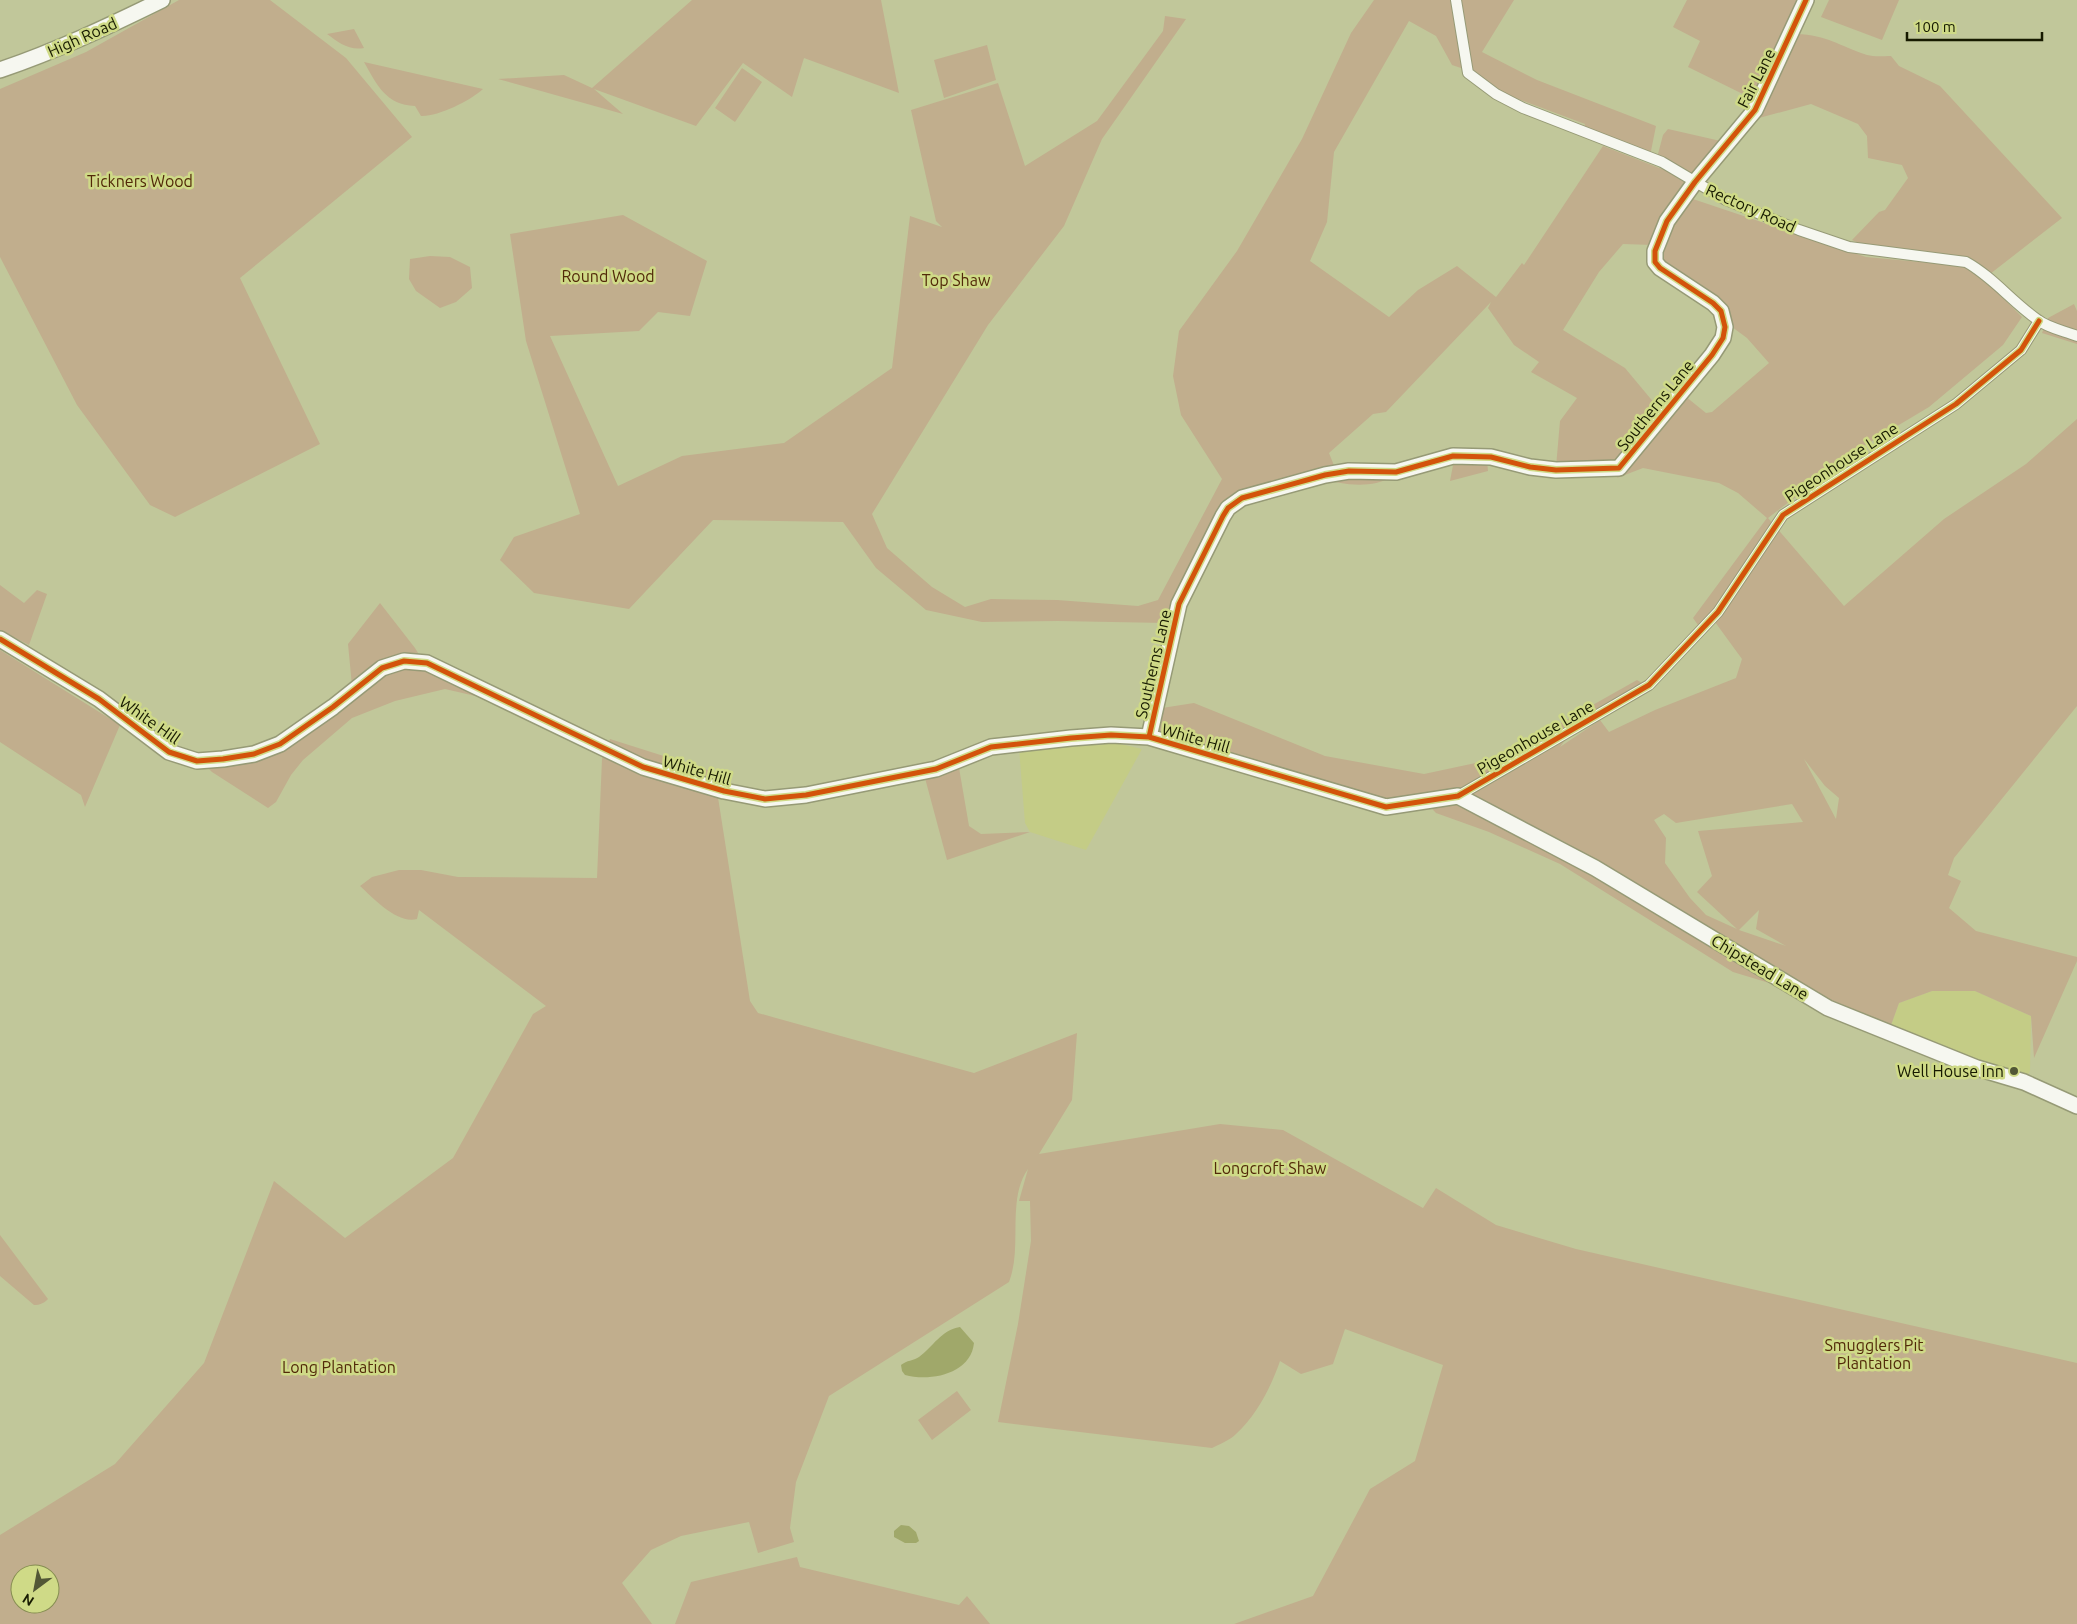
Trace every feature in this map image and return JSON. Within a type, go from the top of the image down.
[{"type":"street","name":"High Road","points":[[0,70],[33,59],[102,30],[162,0]]},
{"type":"street","name":"Rectory Road","points":[[1456,0],[1468,73],[1496,94],[1523,108],[1562,124],[1662,162],[1715,194],[1747,209],[1848,247],[1966,262],[1997,284],[2039,321],[2077,336]]},
{"type":"street","name":"Fair Lane","points":[[1695,182],[1755,110],[1806,0]]},
{"type":"street","name":"Southerns Lane","points":[[1149,737],[1180,604],[1223,516],[1228,508],[1242,498],[1325,475],[1349,471],[1396,472],[1453,456],[1491,458],[1530,467],[1556,470],[1619,468],[1712,355],[1723,338],[1725,327],[1722,311],[1713,302],[1660,268],[1655,262],[1655,251],[1667,221],[1695,182]]},
{"type":"street","name":"Pigeonhouse Lane","points":[[1458,796],[1649,684],[1718,612],[1783,515],[1956,404],[2021,350],[2039,321]]},
{"type":"street","name":"White Hill","points":[[0,639],[99,699],[169,752],[197,761],[254,754],[280,744],[333,707],[382,668],[404,661],[427,663],[643,768],[724,792],[765,799],[785,799],[936,769],[991,748],[1071,738],[1111,736],[1149,737],[1386,806],[1458,796]]},
{"type":"street","name":"Chipstead Lane","points":[[1458,796],[1595,868],[1828,1008],[1977,1068],[2024,1082],[2077,1106]]},
{"type":"shaded area","points":[[1112,742],[1142,749],[1086,850],[1030,832],[1025,823],[1019,748]]},
{"type":"shaded area","points":[[1932,991],[1975,991],[2031,1016],[2030,1071],[2024,1082],[1890,1028],[1899,1003]]},
{"type":"shaded area","points":[[960,1327],[974,1343],[971,1354],[957,1369],[937,1376],[915,1377],[905,1375],[901,1365],[919,1357],[942,1335]]},
{"type":"shaded area","points":[[901,1525],[909,1526],[916,1532],[919,1541],[916,1543],[905,1543],[894,1537],[894,1531]]},
{"type":"green space","name":"Tickners Wood","points":[[179,0],[270,0],[346,58],[412,137],[240,278],[320,444],[175,517],[150,505],[77,405],[0,257],[0,89],[86,52]]},
{"type":"green space","points":[[692,0],[881,0],[899,93],[804,58],[792,97],[743,63],[696,126],[594,89],[623,114],[498,79],[564,75],[592,88]]},
{"type":"green space","points":[[1374,0],[1514,0],[1482,52],[1537,80],[1656,126],[1651,151],[1648,153],[1584,128],[1585,124],[1507,95],[1476,73],[1452,65],[1436,36],[1409,21],[1334,152],[1327,222],[1310,261],[1389,317],[1418,290],[1457,266],[1496,297],[1522,263],[1524,265],[1603,146],[1667,171],[1684,182],[1684,189],[1652,245],[1623,244],[1599,272],[1563,330],[1625,368],[1660,410],[1617,464],[1556,467],[1560,421],[1577,398],[1531,372],[1539,362],[1514,345],[1488,308],[1491,302],[1386,412],[1373,414],[1329,453],[1335,468],[1222,511],[1175,616],[1166,623],[982,622],[926,610],[876,568],[843,522],[713,520],[629,609],[534,593],[500,560],[514,537],[580,514],[526,341],[510,234],[623,215],[707,261],[690,316],[658,312],[639,331],[550,336],[618,486],[682,456],[784,443],[892,368],[910,216],[942,227],[936,221],[911,110],[998,83],[1025,166],[1097,121],[1163,31],[1165,16],[1186,19],[1102,139],[1064,226],[988,325],[872,514],[887,548],[932,587],[965,607],[991,599],[1057,600],[1138,606],[1158,600],[1222,479],[1181,415],[1173,376],[1179,331],[1237,251],[1302,139],[1351,33]]},
{"type":"green space","points":[[1687,0],[1799,0],[1753,99],[1688,67],[1700,41],[1673,27]]},
{"type":"green space","points":[[1829,0],[1899,0],[1882,40],[1821,17]]},
{"type":"green space","points":[[354,29],[364,48],[349,47],[327,34]]},
{"type":"green space","points":[[1796,34],[1817,36],[1867,55],[1891,56],[1899,66],[1940,86],[2062,218],[1990,274],[1969,259],[1861,244],[1852,240],[1879,212],[1885,210],[1908,178],[1902,165],[1868,158],[1867,136],[1858,124],[1811,104],[1759,118]]},
{"type":"green space","points":[[987,45],[996,80],[944,98],[934,60]]},
{"type":"green space","points":[[364,62],[483,89],[453,107],[436,114],[421,116],[415,106],[405,105],[390,98],[378,86]]},
{"type":"green space","points":[[742,68],[762,82],[735,122],[715,108]]},
{"type":"green space","points":[[1668,129],[1725,142],[1699,172],[1691,173],[1659,157],[1658,154],[1663,135]]},
{"type":"green space","points":[[1687,197],[1866,257],[1964,266],[1993,288],[2022,317],[2003,345],[1929,407],[1857,450],[1768,518],[1844,606],[1944,519],[2026,464],[2077,419],[2077,706],[1954,858],[1948,875],[1961,881],[1949,908],[1976,931],[2077,957],[2077,961],[2034,1058],[2031,1016],[1975,991],[1932,991],[1899,1003],[1890,1028],[1825,1000],[1733,972],[1560,864],[1489,832],[1436,813],[1421,797],[1386,802],[1155,731],[1162,708],[1194,703],[1325,756],[1424,774],[1499,758],[1637,680],[1642,683],[1579,721],[1560,747],[1600,720],[1609,732],[1655,710],[1736,678],[1742,659],[1715,622],[1698,625],[1693,618],[1767,518],[1738,493],[1719,483],[1643,468],[1617,478],[1685,396],[1706,413],[1712,412],[1769,363],[1747,338],[1728,324],[1666,266],[1661,248]],"holes":[[[1804,759],[1825,786],[1839,798],[1836,819]],[[1472,797],[1567,843],[1458,806]],[[1792,804],[1803,822],[1698,831],[1712,876],[1697,892],[1737,929],[1706,915],[1690,898],[1665,863],[1666,838],[1654,820],[1664,814],[1676,823]],[[1759,910],[1756,929],[1786,946],[1739,930]]]},
{"type":"green space","points":[[430,256],[450,257],[470,267],[472,288],[456,302],[440,308],[416,291],[409,279],[410,259]]},
{"type":"green space","points":[[2074,304],[2077,311],[2077,344],[2042,333],[2048,318]]},
{"type":"green space","points":[[1454,460],[1487,461],[1488,471],[1450,481]]},
{"type":"green space","points":[[1392,477],[1375,483],[1356,485],[1320,478]]},
{"type":"green space","points":[[0,585],[24,603],[37,590],[47,594],[29,645],[0,630]]},
{"type":"green space","points":[[380,603],[415,648],[429,671],[484,698],[445,689],[395,701],[352,718],[303,760],[291,775],[276,802],[268,808],[212,772],[205,765],[229,765],[353,696],[348,644]]},
{"type":"green space","points":[[0,650],[120,725],[85,807],[81,795],[0,742]]},
{"type":"green space","points":[[610,739],[714,772],[750,1001],[758,1013],[974,1073],[1077,1033],[1072,1100],[1039,1154],[1220,1124],[1283,1130],[1423,1208],[1436,1188],[1496,1225],[1576,1249],[2077,1363],[2077,1624],[1234,1624],[1313,1596],[1370,1489],[1415,1461],[1443,1365],[1345,1329],[1333,1364],[1301,1374],[1280,1361],[1268,1391],[1244,1426],[1234,1436],[1212,1448],[998,1422],[1018,1324],[1031,1241],[1030,1201],[1019,1201],[1028,1169],[1021,1182],[1018,1195],[1015,1254],[1009,1282],[829,1396],[796,1482],[790,1528],[794,1542],[758,1553],[749,1522],[681,1536],[651,1550],[622,1583],[652,1624],[0,1624],[0,1535],[115,1464],[204,1363],[274,1181],[345,1238],[453,1158],[533,1014],[546,1006],[419,910],[417,919],[409,920],[402,918],[386,909],[360,886],[372,877],[399,870],[421,870],[458,877],[597,878],[602,759]]},
{"type":"green space","points":[[958,762],[969,826],[981,834],[1030,832],[947,860],[925,778]]},
{"type":"green space","points":[[0,1235],[48,1299],[45,1302],[34,1305],[0,1276]]},
{"type":"green space","points":[[957,1391],[971,1410],[932,1440],[918,1420]]},
{"type":"green space","points":[[797,1557],[800,1567],[959,1605],[967,1596],[990,1624],[675,1624],[691,1582]]},
{"type":"cycle path","points":[[1149,737],[1179,604],[1223,516],[1228,508],[1242,498],[1325,475],[1349,471],[1396,472],[1453,456],[1491,457],[1530,467],[1556,470],[1619,468],[1712,355],[1723,338],[1725,327],[1721,311],[1713,303],[1660,268],[1655,262],[1655,251],[1667,221],[1695,182],[1755,110],[1806,0]]},
{"type":"cycle path","points":[[0,639],[99,699],[169,752],[197,761],[254,754],[280,744],[333,707],[382,668],[404,661],[427,663],[643,767],[724,791],[765,799],[806,795],[936,769],[991,747],[1111,735],[1149,737],[1386,807],[1458,796],[1649,685],[1718,612],[1783,515],[1956,404],[2021,350],[2039,321]]},
{"type":"place","name":"Well House Inn","points":[[2014,1071]]},
{"type":"park label","name":"Round Wood","points":[[608,276]]},
{"type":"park label","name":"Top Shaw","points":[[956,280]]},
{"type":"park label","name":"Longcroft Shaw","points":[[1270,1168]]},
{"type":"park label","name":"Smugglers Pit Plantation","points":[[1874,1354]]},
{"type":"park label","name":"Long Plantation","points":[[339,1367]]}]
